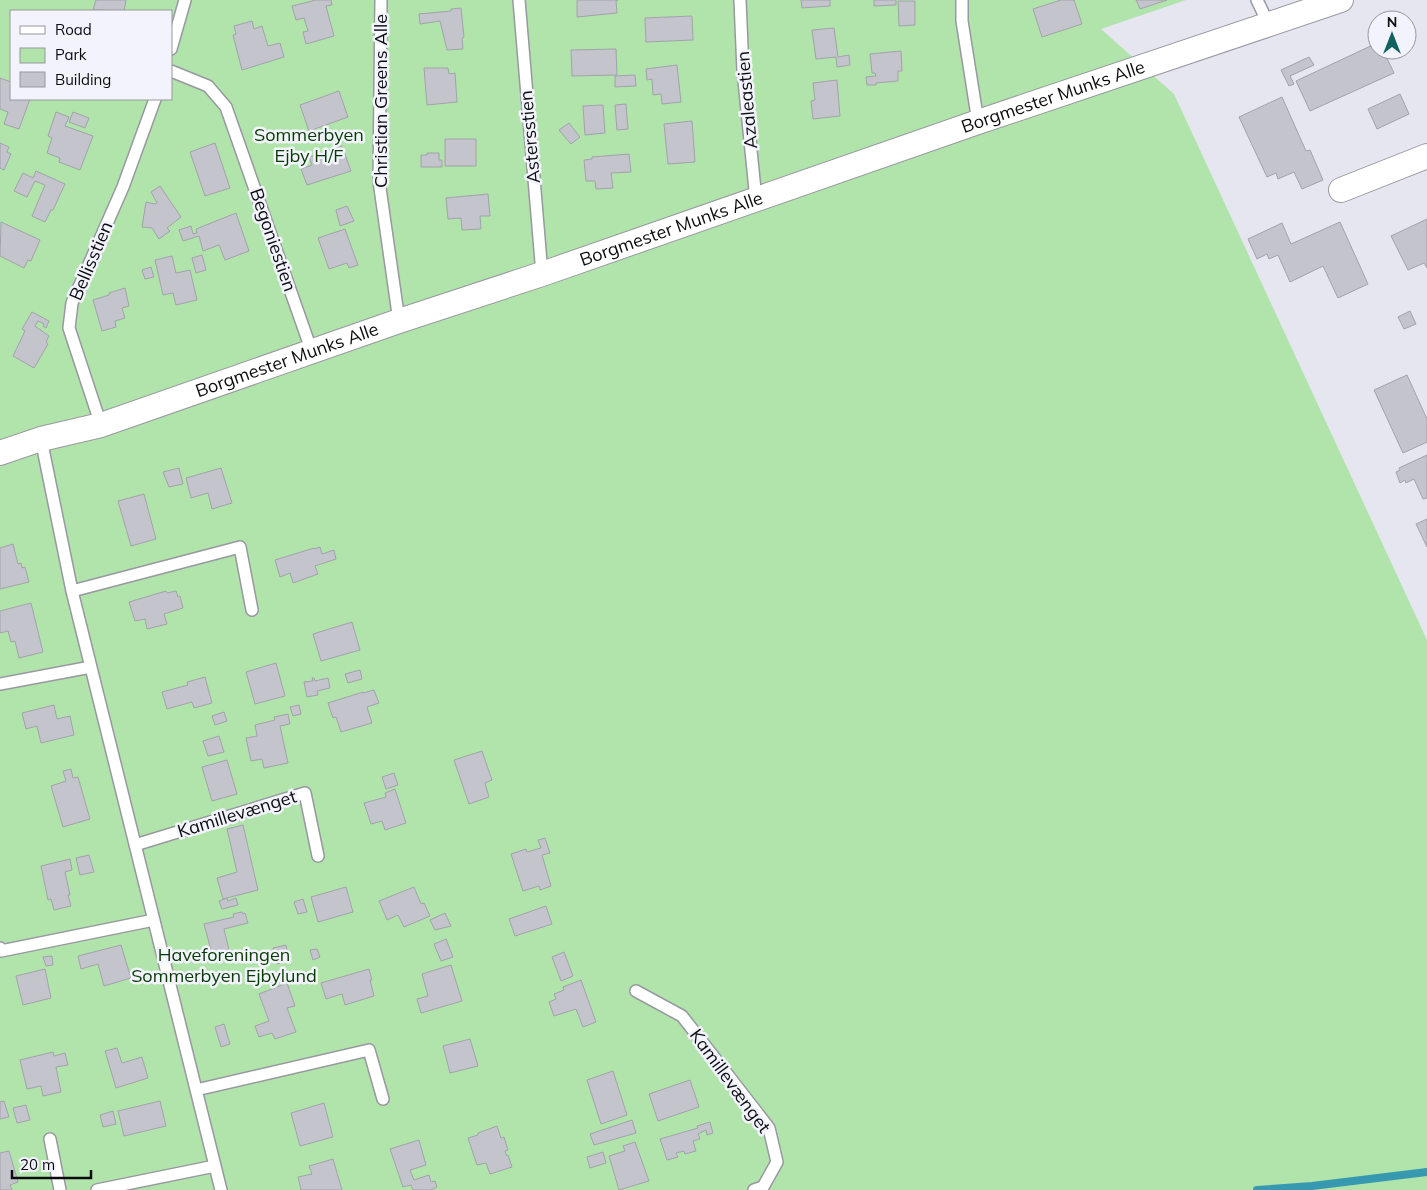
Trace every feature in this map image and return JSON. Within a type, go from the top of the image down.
[{"type":"street","name":"Borgmester Munks Alle","points":[[0,453],[41,439],[101,425],[978,122],[1340,0]]},
{"type":"street","points":[[1341,190],[1427,156]]},
{"type":"lane","points":[[172,46],[185,0]]},
{"type":"lane","name":"Christian Greens Alle","points":[[381,0],[379,180],[399,321]]},
{"type":"lane","name":"Astersstien","points":[[519,0],[542,274]]},
{"type":"lane","name":"Azaleastien","points":[[740,0],[743,71],[756,200]]},
{"type":"lane","points":[[962,0],[962,21],[978,122]]},
{"type":"lane","points":[[1257,0],[1268,25]]},
{"type":"lane","name":"Begoniestien","points":[[172,71],[208,86],[226,107],[312,352]]},
{"type":"lane","name":"Bellisstien","points":[[101,425],[69,328],[72,303],[123,187],[155,100]]},
{"type":"lane","points":[[41,439],[72,591],[221,1190]]},
{"type":"lane","points":[[72,591],[240,547],[252,610]]},
{"type":"lane","points":[[0,684],[91,667]]},
{"type":"lane","name":"Kamillevænget","points":[[135,845],[305,794],[318,856]]},
{"type":"lane","points":[[0,948],[1,951],[154,920]]},
{"type":"lane","name":"Kamillevænget","points":[[636,991],[682,1016],[768,1128],[776,1162],[763,1187],[754,1190]]},
{"type":"lane","points":[[196,1090],[369,1050],[382,1099]]},
{"type":"lane","points":[[50,1139],[60,1190]]},
{"type":"lane","points":[[97,1190],[215,1166]]},
{"type":"green space","points":[[0,0],[1186,0],[1101,29],[1174,94],[1427,640],[1427,1190],[0,1190]]},
{"type":"building","points":[[96,0],[126,0],[124,10],[93,10]]},
{"type":"building","points":[[316,0],[331,0],[332,5],[326,6],[334,36],[306,44],[303,32],[308,31],[304,18],[296,20],[292,6]]},
{"type":"building","points":[[577,0],[618,0],[616,1],[617,13],[577,17]]},
{"type":"building","points":[[801,0],[830,0],[830,6],[802,8]]},
{"type":"building","points":[[874,0],[896,0],[896,5],[874,6]]},
{"type":"building","points":[[1061,0],[1074,0],[1082,24],[1042,37],[1033,9]]},
{"type":"building","points":[[1136,0],[1167,0],[1140,9]]},
{"type":"building","points":[[898,1],[915,1],[915,25],[899,26]]},
{"type":"building","points":[[461,8],[464,37],[462,38],[463,49],[447,50],[440,21],[420,24],[419,14],[451,11],[451,9]]},
{"type":"building","points":[[692,16],[693,40],[646,42],[645,18]]},
{"type":"building","points":[[252,21],[254,29],[262,26],[268,46],[280,43],[284,57],[242,70],[233,35],[236,34],[234,26]]},
{"type":"building","points":[[834,28],[838,57],[849,55],[850,65],[837,67],[836,57],[816,59],[812,30]]},
{"type":"building","points":[[1367,48],[1367,60],[1388,60],[1394,73],[1310,111],[1296,81]]},
{"type":"building","points":[[616,49],[617,75],[572,76],[571,50]]},
{"type":"building","points":[[901,51],[902,71],[898,71],[898,81],[867,85],[866,77],[876,76],[875,73],[872,73],[870,54]]},
{"type":"building","points":[[1309,57],[1314,65],[1290,76],[1294,84],[1289,86],[1281,70]]},
{"type":"building","points":[[677,65],[681,102],[662,104],[661,94],[653,95],[652,79],[647,80],[646,69]]},
{"type":"building","points":[[424,68],[448,68],[449,74],[455,73],[457,102],[427,105]]},
{"type":"building","points":[[635,75],[636,86],[615,87],[615,76]]},
{"type":"building","points":[[0,78],[10,82],[10,100],[30,100],[19,129],[4,124],[8,112],[0,109]]},
{"type":"building","points":[[837,80],[840,116],[813,119],[811,101],[815,100],[813,83]]},
{"type":"building","points":[[339,91],[348,117],[309,131],[300,105]]},
{"type":"building","points":[[1400,94],[1409,114],[1377,129],[1368,109]]},
{"type":"building","points":[[1282,97],[1306,151],[1310,150],[1323,180],[1302,189],[1294,172],[1278,179],[1276,173],[1267,177],[1239,117]]},
{"type":"building","points":[[626,104],[628,129],[617,130],[615,105]]},
{"type":"building","points":[[603,105],[605,133],[585,135],[583,106]]},
{"type":"building","points":[[56,112],[69,117],[65,126],[93,136],[80,170],[59,162],[60,158],[47,153],[52,138],[48,136]]},
{"type":"building","points":[[73,112],[89,118],[85,128],[69,122]]},
{"type":"building","points":[[692,121],[695,162],[668,164],[664,124]]},
{"type":"building","points":[[569,123],[580,137],[571,144],[559,130]]},
{"type":"building","points":[[445,139],[476,139],[476,166],[445,166]]},
{"type":"building","points":[[0,143],[9,147],[7,152],[11,154],[4,170],[0,168]]},
{"type":"building","points":[[215,143],[230,188],[205,196],[190,152]]},
{"type":"building","points":[[342,146],[351,171],[307,185],[301,169],[312,165],[309,157]]},
{"type":"building","points":[[427,153],[439,153],[442,167],[421,167],[421,155],[427,155]]},
{"type":"building","points":[[629,154],[631,172],[611,173],[613,188],[596,189],[595,181],[586,181],[584,160],[592,159],[592,157]]},
{"type":"building","points":[[36,171],[65,184],[45,222],[32,216],[45,185],[35,181],[27,197],[14,191],[23,173],[33,178]]},
{"type":"building","points":[[160,186],[181,217],[167,228],[170,231],[159,239],[152,228],[142,227],[146,202],[157,203],[151,192]]},
{"type":"building","points":[[488,194],[490,216],[480,216],[481,229],[462,230],[461,218],[448,219],[446,198]]},
{"type":"building","points":[[347,206],[354,221],[340,226],[336,210]]},
{"type":"building","points":[[236,213],[249,251],[225,260],[219,245],[203,251],[199,236],[183,241],[179,230],[191,226],[193,234],[197,233],[196,229]]},
{"type":"building","points":[[1427,219],[1427,268],[1424,263],[1408,270],[1391,236]]},
{"type":"building","points":[[1,222],[40,240],[31,261],[28,260],[24,268],[0,256]]},
{"type":"building","points":[[1340,222],[1368,284],[1338,298],[1323,266],[1290,282],[1278,255],[1269,259],[1267,254],[1257,259],[1248,239],[1282,223],[1291,244]]},
{"type":"building","points":[[345,229],[358,265],[349,268],[347,263],[329,269],[318,238]]},
{"type":"building","points":[[202,255],[206,270],[196,273],[192,258]]},
{"type":"building","points":[[172,256],[176,273],[190,270],[197,300],[176,305],[173,293],[163,295],[155,260]]},
{"type":"building","points":[[151,267],[154,277],[145,279],[142,270]]},
{"type":"building","points":[[125,288],[129,306],[122,308],[125,318],[115,321],[116,327],[102,331],[93,300]]},
{"type":"building","points":[[1410,311],[1416,324],[1404,329],[1398,317]]},
{"type":"building","points":[[32,312],[49,321],[46,328],[43,326],[44,324],[38,321],[35,326],[49,336],[46,342],[48,344],[34,368],[13,356],[25,331],[22,329]]},
{"type":"building","points":[[1407,375],[1427,419],[1427,442],[1403,453],[1374,390]]},
{"type":"building","points":[[1427,455],[1427,498],[1423,499],[1414,479],[1406,483],[1405,480],[1400,483],[1396,472],[1400,470],[1399,468]]},
{"type":"building","points":[[179,468],[183,484],[169,487],[163,472]]},
{"type":"building","points":[[221,468],[232,503],[212,509],[208,493],[191,498],[186,478]]},
{"type":"building","points":[[144,494],[156,539],[131,546],[118,501]]},
{"type":"building","points":[[1427,519],[1427,547],[1416,524]]},
{"type":"building","points":[[13,544],[18,564],[21,563],[22,568],[25,567],[29,582],[0,589],[0,548]]},
{"type":"building","points":[[320,547],[322,554],[334,550],[336,559],[315,566],[318,574],[293,583],[290,573],[280,577],[275,560]]},
{"type":"building","points":[[166,591],[167,593],[176,591],[178,597],[180,596],[183,608],[164,614],[167,624],[147,629],[145,619],[135,621],[129,602]]},
{"type":"building","points":[[31,603],[43,652],[19,658],[15,641],[11,642],[8,631],[0,633],[0,611]]},
{"type":"building","points":[[352,622],[360,650],[321,661],[313,634]]},
{"type":"building","points":[[276,663],[285,696],[255,704],[246,672]]},
{"type":"building","points":[[360,670],[362,679],[348,683],[345,674]]},
{"type":"building","points":[[205,677],[212,703],[194,708],[192,702],[167,709],[162,692],[188,685],[187,682]]},
{"type":"building","points":[[312,678],[315,681],[328,678],[330,688],[317,691],[318,695],[307,697],[304,682],[313,681]]},
{"type":"building","points":[[374,690],[379,703],[367,707],[372,723],[341,732],[336,717],[333,718],[328,703]]},
{"type":"building","points":[[54,705],[57,719],[70,716],[74,735],[41,743],[37,726],[26,729],[22,713]]},
{"type":"building","points":[[299,705],[301,714],[293,716],[290,707]]},
{"type":"building","points":[[224,712],[227,721],[215,725],[212,716]]},
{"type":"building","points":[[288,714],[290,724],[280,726],[288,763],[264,768],[262,759],[251,761],[246,738],[257,736],[255,725],[275,720],[274,717]]},
{"type":"building","points":[[219,736],[224,752],[208,756],[203,741]]},
{"type":"building","points":[[482,751],[492,780],[485,783],[489,797],[469,804],[454,760]]},
{"type":"building","points":[[227,760],[237,794],[212,801],[202,767]]},
{"type":"building","points":[[71,769],[73,778],[78,777],[90,819],[63,827],[51,786],[66,781],[63,771]]},
{"type":"building","points":[[394,773],[398,785],[386,789],[382,777]]},
{"type":"building","points":[[395,789],[406,823],[385,830],[382,821],[371,824],[364,803],[386,797],[385,793]]},
{"type":"building","points":[[243,825],[258,890],[223,899],[217,878],[237,872],[227,829]]},
{"type":"building","points":[[545,838],[550,853],[542,855],[551,886],[540,890],[539,886],[523,891],[511,854],[526,849],[527,852],[541,848],[538,840]]},
{"type":"building","points":[[89,855],[94,872],[80,875],[76,858]]},
{"type":"building","points":[[70,859],[72,870],[65,872],[71,906],[54,910],[51,899],[48,900],[41,866]]},
{"type":"building","points":[[346,887],[353,912],[318,922],[311,897]]},
{"type":"building","points":[[414,887],[421,904],[424,903],[430,916],[404,927],[398,915],[387,920],[379,901]]},
{"type":"building","points":[[227,898],[228,901],[236,898],[238,905],[222,909],[219,901]]},
{"type":"building","points":[[303,899],[307,912],[298,914],[294,902]]},
{"type":"building","points":[[546,906],[552,924],[515,936],[509,919]]},
{"type":"building","points":[[242,912],[243,914],[245,913],[248,923],[224,929],[229,950],[212,954],[204,924],[234,917],[233,914]]},
{"type":"building","points":[[445,913],[451,926],[435,930],[430,920]]},
{"type":"building","points":[[446,939],[453,957],[441,961],[434,944]]},
{"type":"building","points":[[121,945],[131,978],[104,986],[98,964],[81,969],[78,956]]},
{"type":"building","points":[[286,945],[289,961],[277,964],[273,948]]},
{"type":"building","points":[[317,949],[320,957],[313,960],[310,950]]},
{"type":"building","points":[[564,952],[573,976],[561,981],[552,957]]},
{"type":"building","points":[[52,956],[53,965],[46,966],[43,957]]},
{"type":"building","points":[[451,965],[462,1001],[421,1013],[417,999],[428,996],[422,974]]},
{"type":"building","points":[[45,969],[51,998],[23,1005],[16,976]]},
{"type":"building","points":[[369,969],[374,996],[345,1005],[342,994],[326,999],[321,983]]},
{"type":"building","points":[[314,972],[316,980],[306,982],[304,974]]},
{"type":"building","points":[[581,980],[596,1022],[583,1027],[576,1009],[554,1016],[549,1002],[556,999],[554,994],[564,990],[563,987]]},
{"type":"building","points":[[287,983],[295,1006],[287,1008],[296,1032],[275,1039],[272,1033],[259,1037],[255,1026],[269,1021],[259,994]]},
{"type":"building","points":[[224,1024],[230,1044],[221,1047],[215,1027]]},
{"type":"building","points":[[470,1039],[478,1066],[450,1073],[443,1046]]},
{"type":"building","points":[[117,1048],[122,1063],[142,1057],[148,1078],[116,1088],[105,1051]]},
{"type":"building","points":[[53,1052],[54,1056],[65,1053],[68,1065],[56,1067],[61,1092],[43,1096],[41,1086],[27,1089],[20,1060]]},
{"type":"building","points":[[613,1071],[627,1115],[601,1124],[587,1080]]},
{"type":"building","points":[[690,1080],[699,1107],[658,1121],[649,1094]]},
{"type":"building","points":[[4,1101],[9,1117],[0,1119],[0,1102]]},
{"type":"building","points":[[160,1101],[166,1126],[124,1136],[118,1111]]},
{"type":"building","points":[[324,1103],[333,1137],[300,1146],[291,1113]]},
{"type":"building","points":[[26,1105],[30,1120],[17,1123],[13,1108]]},
{"type":"building","points":[[113,1111],[116,1124],[103,1127],[100,1115]]},
{"type":"building","points":[[632,1120],[636,1133],[594,1145],[590,1134]]},
{"type":"building","points":[[710,1122],[713,1133],[707,1135],[706,1130],[698,1134],[700,1139],[693,1141],[696,1151],[685,1154],[684,1151],[676,1153],[678,1157],[667,1160],[660,1139],[698,1128],[697,1126]]},
{"type":"building","points":[[497,1126],[501,1138],[504,1137],[508,1150],[505,1151],[512,1167],[490,1174],[486,1163],[477,1165],[468,1138]]},
{"type":"building","points":[[419,1140],[426,1165],[410,1170],[414,1180],[429,1175],[431,1182],[435,1181],[437,1187],[431,1190],[413,1190],[411,1185],[403,1187],[390,1149]]},
{"type":"building","points":[[635,1142],[649,1181],[619,1190],[609,1156],[625,1151],[623,1146]]},
{"type":"building","points":[[9,1151],[18,1182],[10,1185],[12,1190],[0,1190],[0,1153]]},
{"type":"building","points":[[603,1152],[606,1163],[590,1168],[587,1157]]},
{"type":"building","points":[[333,1159],[342,1190],[301,1190],[298,1177],[312,1174],[309,1166]]},
{"type":"waterway","points":[[1257,1190],[1312,1186],[1427,1172]]},
{"type":"park label","name":"Sommerbyen Ejby H/F","points":[[309,145]]},
{"type":"park label","name":"Haveforeningen Sommerbyen Ejbylund","points":[[224,965]]}]
